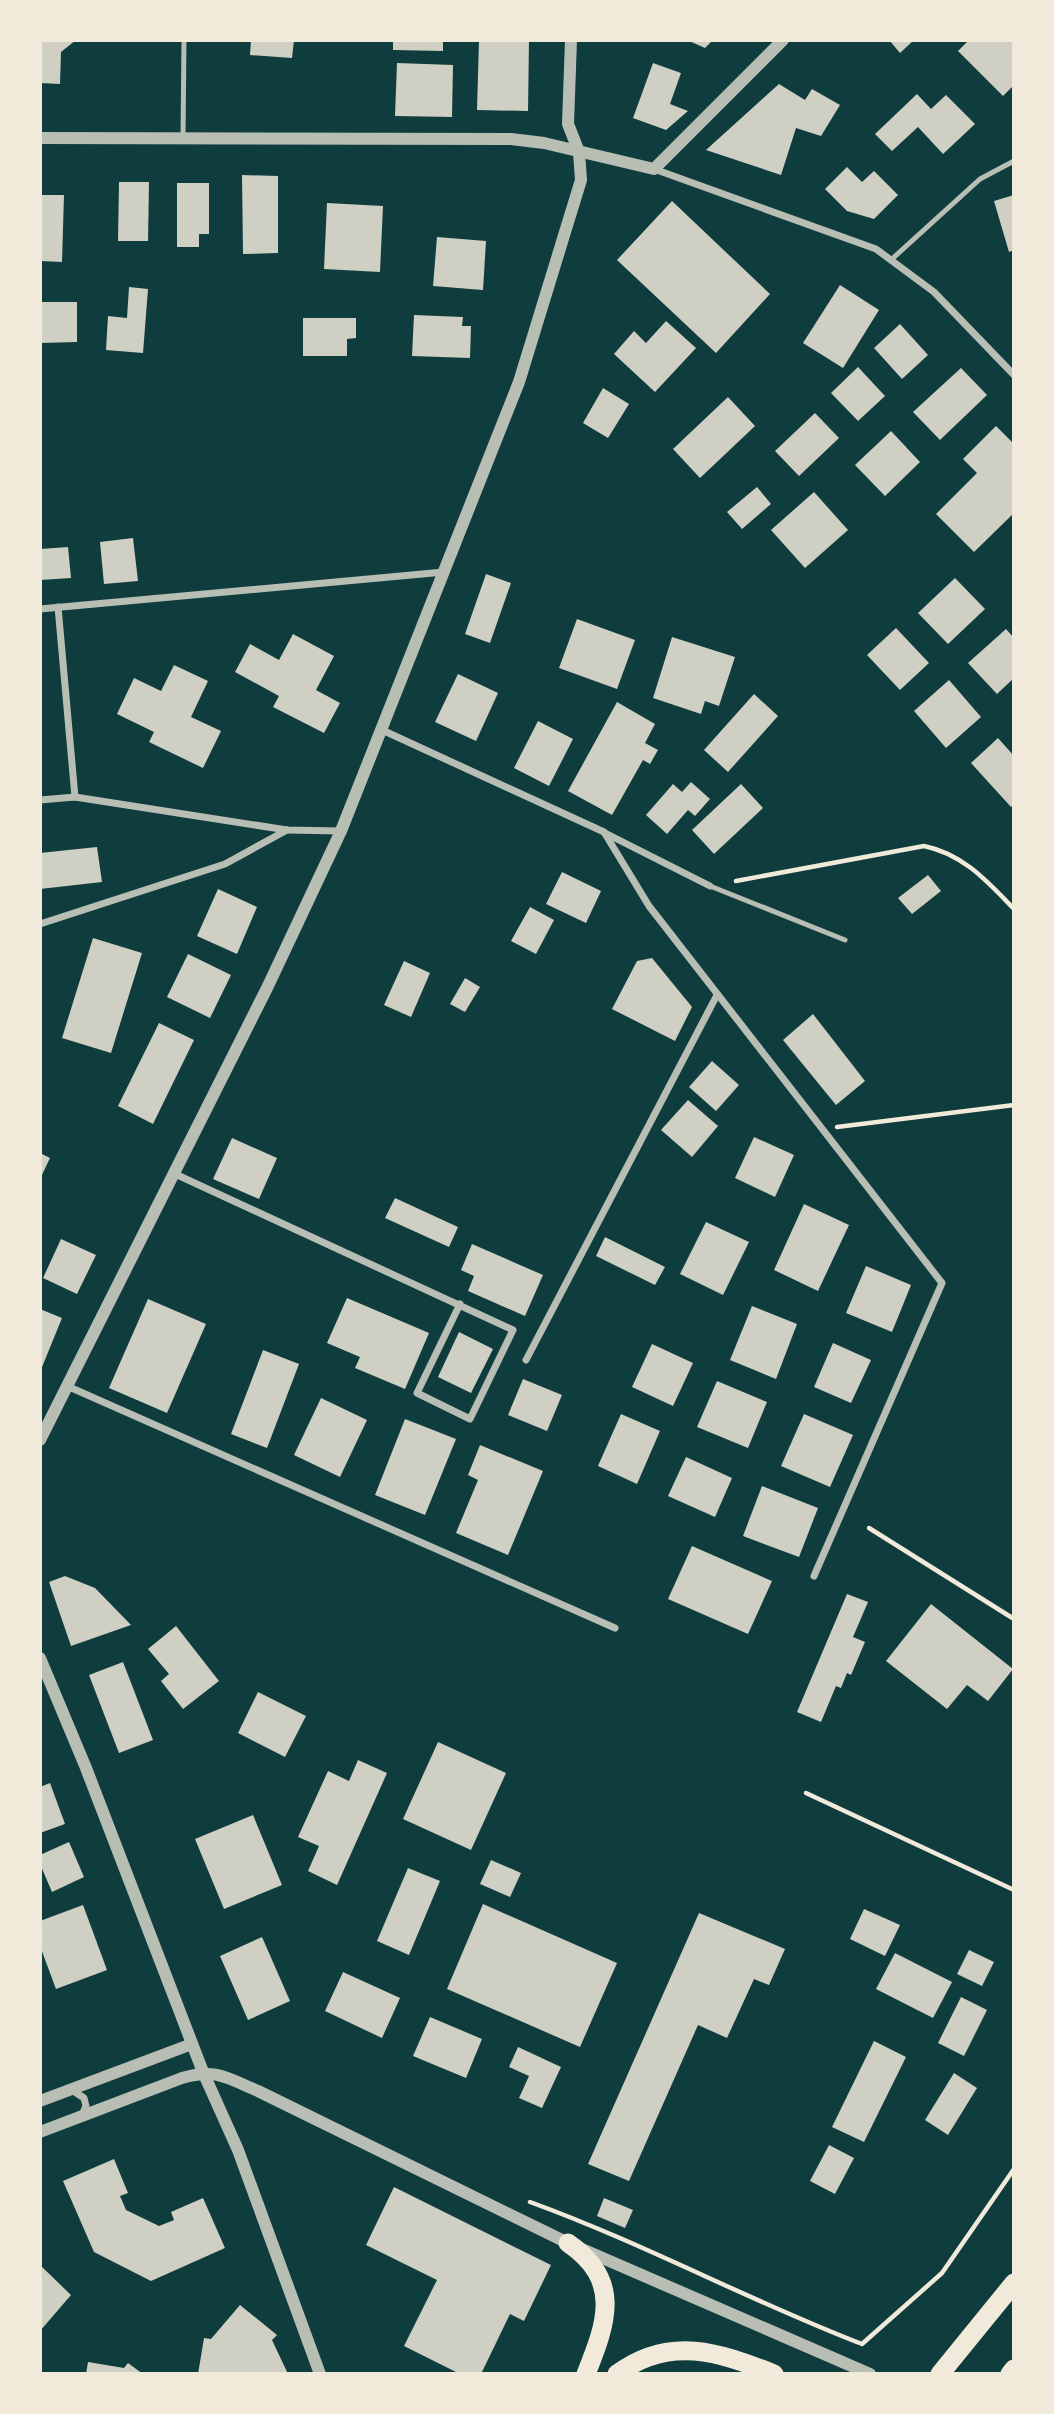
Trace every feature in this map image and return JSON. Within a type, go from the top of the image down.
[{"type":"highway","points":[[568,2242],[581,2252],[595,2270],[607,2302],[601,2337],[586,2374]]},
{"type":"highway","points":[[940,2374],[1014,2283]]},
{"type":"highway","points":[[617,2374],[663,2353],[695,2350],[716,2353],[774,2374]]},
{"type":"highway","points":[[1010,2374],[1014,2369]]},
{"type":"street","points":[[40,1440],[268,986],[341,831],[517,388],[581,180],[579,152],[568,124],[571,40]]},
{"type":"street","points":[[654,169],[783,40]]},
{"type":"street","points":[[40,138],[491,138],[532,141],[654,169],[869,246],[892,260],[943,300],[1014,375]]},
{"type":"street","points":[[40,609],[444,572]]},
{"type":"street","points":[[58,607],[75,797]]},
{"type":"street","points":[[382,730],[604,832],[710,886]]},
{"type":"street","points":[[40,800],[75,797],[287,830],[341,831]]},
{"type":"street","points":[[40,924],[225,864],[287,830]]},
{"type":"street","points":[[604,832],[649,906],[942,1283],[814,1576]]},
{"type":"street","points":[[526,1360],[717,995]]},
{"type":"street","points":[[172,1173],[460,1304],[513,1329],[470,1419],[417,1393],[460,1304]]},
{"type":"street","points":[[67,1386],[615,1628]]},
{"type":"street","points":[[40,1658],[203,2072],[238,2150],[320,2374]]},
{"type":"street","points":[[40,2101],[192,2044]]},
{"type":"street","points":[[40,2132],[203,2072],[258,2091],[568,2242],[870,2374]]},
{"type":"street","points":[[71,2089],[85,2098],[86,2106],[81,2116]]},
{"type":"lane","points":[[183,138],[184,40]]},
{"type":"lane","points":[[892,260],[980,179],[1014,161]]},
{"type":"lane","points":[[710,886],[845,940]]},
{"type":"path","points":[[710,886],[924,845],[948,851],[982,875],[1014,909]]},
{"type":"path","points":[[825,1134],[837,1127],[1014,1105]]},
{"type":"path","points":[[869,1528],[1014,1619]]},
{"type":"path","points":[[806,1793],[1014,1890]]},
{"type":"path","points":[[530,2202],[589,2223],[862,2344],[942,2273],[1014,2169]]},
{"type":"building","points":[[40,40],[76,40],[61,52],[60,84],[40,83]]},
{"type":"building","points":[[251,40],[294,40],[292,58],[250,55]]},
{"type":"building","points":[[393,40],[443,40],[443,51],[393,50]]},
{"type":"building","points":[[479,40],[529,40],[528,111],[477,110]]},
{"type":"building","points":[[687,40],[713,40],[705,48]]},
{"type":"building","points":[[889,40],[914,40],[900,53]]},
{"type":"building","points":[[969,40],[1014,40],[1014,85],[1003,96],[958,51]]},
{"type":"building","points":[[397,63],[453,65],[452,117],[395,116]]},
{"type":"building","points":[[653,63],[681,73],[670,104],[688,111],[666,130],[633,118]]},
{"type":"building","points":[[779,84],[805,100],[812,89],[840,105],[821,136],[796,128],[781,175],[706,150]]},
{"type":"building","points":[[917,94],[931,109],[946,95],[975,124],[943,154],[918,127],[892,151],[875,134]]},
{"type":"building","points":[[847,167],[862,182],[874,171],[898,195],[874,219],[847,211],[825,189]]},
{"type":"building","points":[[242,175],[278,176],[278,253],[243,254]]},
{"type":"building","points":[[119,182],[149,182],[148,241],[118,241]]},
{"type":"building","points":[[177,183],[209,183],[209,234],[199,234],[199,247],[177,247]]},
{"type":"building","points":[[40,195],[64,195],[62,262],[40,261]]},
{"type":"building","points":[[1014,195],[1014,250],[1009,252],[994,201]]},
{"type":"building","points":[[672,201],[770,294],[716,353],[617,260]]},
{"type":"building","points":[[327,203],[383,206],[380,272],[324,269]]},
{"type":"building","points":[[437,237],[486,241],[483,290],[433,286]]},
{"type":"building","points":[[840,285],[879,310],[843,368],[803,343]]},
{"type":"building","points":[[129,287],[148,289],[143,353],[106,350],[108,316],[127,318]]},
{"type":"building","points":[[40,302],[77,302],[77,342],[40,343]]},
{"type":"building","points":[[414,315],[463,317],[462,326],[471,326],[470,358],[412,356]]},
{"type":"building","points":[[303,318],[356,318],[356,338],[347,339],[347,356],[303,356]]},
{"type":"building","points":[[666,321],[696,348],[655,392],[614,354],[634,331],[646,343]]},
{"type":"building","points":[[900,324],[928,355],[902,379],[874,348]]},
{"type":"building","points":[[858,367],[885,396],[858,421],[831,393]]},
{"type":"building","points":[[961,368],[987,395],[940,440],[913,412]]},
{"type":"building","points":[[603,388],[629,404],[608,438],[583,423]]},
{"type":"building","points":[[728,397],[755,426],[700,478],[673,449]]},
{"type":"building","points":[[815,413],[839,438],[799,476],[775,451]]},
{"type":"building","points":[[996,426],[1014,444],[1014,513],[974,552],[936,514],[977,473],[963,459]]},
{"type":"building","points":[[891,431],[920,462],[885,496],[855,465]]},
{"type":"building","points":[[757,487],[771,504],[742,529],[727,512]]},
{"type":"building","points":[[814,492],[848,530],[805,568],[771,530]]},
{"type":"building","points":[[133,538],[138,581],[104,584],[100,542]]},
{"type":"building","points":[[68,547],[71,578],[40,580],[40,549]]},
{"type":"building","points":[[486,574],[511,583],[490,643],[465,634]]},
{"type":"building","points":[[955,578],[985,609],[948,644],[918,613]]},
{"type":"building","points":[[577,619],[635,640],[617,689],[559,668]]},
{"type":"building","points":[[896,628],[929,663],[900,690],[867,655]]},
{"type":"building","points":[[1006,629],[1014,638],[1014,678],[997,694],[968,663]]},
{"type":"building","points":[[293,634],[334,656],[316,690],[340,703],[324,733],[273,707],[279,696],[235,672],[250,644],[279,660]]},
{"type":"building","points":[[672,637],[735,657],[719,706],[705,701],[701,714],[653,698]]},
{"type":"building","points":[[174,665],[208,681],[191,717],[221,731],[203,768],[149,742],[154,732],[117,714],[134,678],[161,691]]},
{"type":"building","points":[[458,674],[498,693],[476,741],[435,722]]},
{"type":"building","points":[[949,680],[981,717],[946,748],[914,711]]},
{"type":"building","points":[[754,694],[778,716],[728,772],[704,750]]},
{"type":"building","points":[[617,702],[655,724],[645,743],[658,750],[650,764],[643,760],[612,815],[568,791]]},
{"type":"building","points":[[538,721],[573,739],[549,786],[514,768]]},
{"type":"building","points":[[998,738],[1014,756],[1014,804],[1011,807],[971,763]]},
{"type":"building","points":[[691,782],[710,799],[695,816],[688,810],[667,834],[646,815],[673,784],[682,792]]},
{"type":"building","points":[[741,784],[763,808],[714,854],[692,830]]},
{"type":"building","points":[[97,847],[102,882],[40,889],[40,853]]},
{"type":"building","points":[[562,872],[601,891],[586,923],[546,904]]},
{"type":"building","points":[[928,875],[941,891],[912,914],[898,898]]},
{"type":"building","points":[[218,889],[257,907],[237,954],[197,936]]},
{"type":"building","points":[[530,907],[554,920],[536,954],[511,941]]},
{"type":"building","points":[[93,938],[142,953],[111,1053],[62,1038]]},
{"type":"building","points":[[188,954],[231,975],[210,1018],[167,997]]},
{"type":"building","points":[[652,958],[692,1007],[675,1041],[612,1009],[637,961]]},
{"type":"building","points":[[404,961],[430,973],[411,1017],[384,1005]]},
{"type":"building","points":[[465,978],[480,987],[465,1012],[450,1004]]},
{"type":"building","points":[[813,1014],[865,1081],[836,1105],[783,1040]]},
{"type":"building","points":[[159,1023],[194,1040],[153,1124],[118,1106]]},
{"type":"building","points":[[712,1061],[739,1085],[716,1111],[689,1087]]},
{"type":"building","points":[[688,1100],[718,1126],[692,1157],[661,1130]]},
{"type":"building","points":[[754,1137],[794,1155],[775,1197],[735,1178]]},
{"type":"building","points":[[232,1138],[277,1158],[259,1199],[213,1179]]},
{"type":"building","points":[[40,1153],[50,1158],[40,1179]]},
{"type":"building","points":[[395,1198],[458,1227],[449,1247],[385,1218]]},
{"type":"building","points":[[804,1204],[849,1225],[818,1291],[774,1270]]},
{"type":"building","points":[[706,1222],[749,1242],[723,1295],[680,1274]]},
{"type":"building","points":[[605,1237],[665,1267],[655,1285],[596,1256]]},
{"type":"building","points":[[61,1239],[96,1255],[77,1294],[43,1278]]},
{"type":"building","points":[[472,1244],[543,1275],[525,1316],[468,1291],[474,1276],[461,1270]]},
{"type":"building","points":[[866,1266],[911,1285],[892,1332],[846,1313]]},
{"type":"building","points":[[347,1298],[429,1333],[405,1389],[355,1368],[360,1357],[327,1343]]},
{"type":"building","points":[[148,1299],[206,1324],[167,1413],[109,1388]]},
{"type":"building","points":[[752,1306],[797,1324],[776,1379],[730,1360]]},
{"type":"building","points":[[40,1309],[62,1318],[40,1372]]},
{"type":"building","points":[[459,1332],[493,1349],[471,1393],[438,1377]]},
{"type":"building","points":[[833,1343],[871,1360],[851,1403],[814,1387]]},
{"type":"building","points":[[652,1344],[693,1363],[673,1406],[632,1387]]},
{"type":"building","points":[[263,1350],[299,1364],[267,1448],[231,1434]]},
{"type":"building","points":[[523,1379],[562,1395],[547,1431],[508,1415]]},
{"type":"building","points":[[717,1381],[767,1402],[748,1448],[697,1427]]},
{"type":"building","points":[[321,1398],[367,1420],[340,1477],[294,1455]]},
{"type":"building","points":[[621,1414],[660,1431],[637,1484],[598,1466]]},
{"type":"building","points":[[804,1414],[853,1435],[830,1487],[781,1466]]},
{"type":"building","points":[[405,1419],[456,1439],[425,1515],[375,1495]]},
{"type":"building","points":[[480,1445],[543,1471],[508,1555],[456,1533],[478,1480],[468,1475]]},
{"type":"building","points":[[686,1457],[732,1478],[715,1517],[668,1496]]},
{"type":"building","points":[[762,1486],[818,1508],[799,1557],[743,1536]]},
{"type":"building","points":[[692,1546],[772,1581],[748,1634],[668,1599]]},
{"type":"building","points":[[65,1576],[95,1588],[131,1625],[71,1646],[49,1582]]},
{"type":"building","points":[[847,1594],[868,1602],[853,1637],[865,1642],[851,1675],[847,1673],[841,1688],[836,1686],[821,1722],[797,1712]]},
{"type":"building","points":[[931,1604],[1013,1669],[988,1701],[967,1685],[947,1709],[886,1661]]},
{"type":"building","points":[[176,1626],[219,1681],[183,1709],[161,1681],[169,1674],[148,1649]]},
{"type":"building","points":[[123,1662],[153,1740],[119,1753],[89,1675]]},
{"type":"building","points":[[258,1692],[306,1716],[285,1757],[238,1733]]},
{"type":"building","points":[[438,1742],[506,1773],[471,1850],[403,1819]]},
{"type":"building","points":[[358,1760],[387,1773],[337,1885],[308,1871],[319,1846],[298,1837],[328,1771],[349,1781]]},
{"type":"building","points":[[50,1783],[65,1824],[40,1833],[40,1787]]},
{"type":"building","points":[[253,1815],[282,1885],[224,1909],[195,1839]]},
{"type":"building","points":[[69,1842],[84,1877],[52,1892],[40,1864],[40,1855]]},
{"type":"building","points":[[491,1860],[521,1873],[510,1897],[480,1884]]},
{"type":"building","points":[[408,1868],[440,1881],[409,1955],[377,1941]]},
{"type":"building","points":[[483,1904],[617,1963],[580,2047],[447,1989]]},
{"type":"building","points":[[83,1905],[107,1970],[56,1989],[40,1946],[40,1921]]},
{"type":"building","points":[[864,1909],[900,1925],[885,1956],[850,1939]]},
{"type":"building","points":[[699,1913],[785,1949],[769,1985],[754,1979],[727,2038],[698,2025],[629,2181],[588,2164]]},
{"type":"building","points":[[262,1937],[290,2001],[248,2020],[220,1956]]},
{"type":"building","points":[[969,1950],[994,1962],[982,1986],[957,1974]]},
{"type":"building","points":[[895,1953],[952,1982],[933,2018],[876,1989]]},
{"type":"building","points":[[343,1972],[400,1998],[382,2038],[325,2011]]},
{"type":"building","points":[[961,1997],[987,2010],[964,2056],[938,2043]]},
{"type":"building","points":[[430,2017],[482,2039],[466,2078],[413,2056]]},
{"type":"building","points":[[874,2041],[906,2057],[864,2142],[832,2127]]},
{"type":"building","points":[[518,2047],[561,2067],[542,2108],[519,2098],[529,2076],[509,2067]]},
{"type":"building","points":[[954,2073],[977,2088],[948,2135],[925,2120]]},
{"type":"building","points":[[829,2145],[854,2158],[835,2194],[810,2181]]},
{"type":"building","points":[[114,2159],[128,2193],[120,2196],[126,2210],[159,2226],[174,2220],[171,2212],[203,2198],[225,2248],[151,2281],[94,2252],[63,2181]]},
{"type":"building","points":[[394,2187],[551,2265],[524,2321],[510,2314],[481,2374],[460,2374],[404,2346],[437,2280],[366,2245]]},
{"type":"building","points":[[604,2198],[633,2210],[625,2228],[597,2216]]},
{"type":"building","points":[[40,2265],[71,2295],[40,2331]]},
{"type":"building","points":[[240,2305],[277,2335],[272,2340],[288,2374],[198,2374],[204,2338],[211,2339]]},
{"type":"building","points":[[88,2362],[124,2368],[128,2363],[143,2374],[86,2374]]}]
